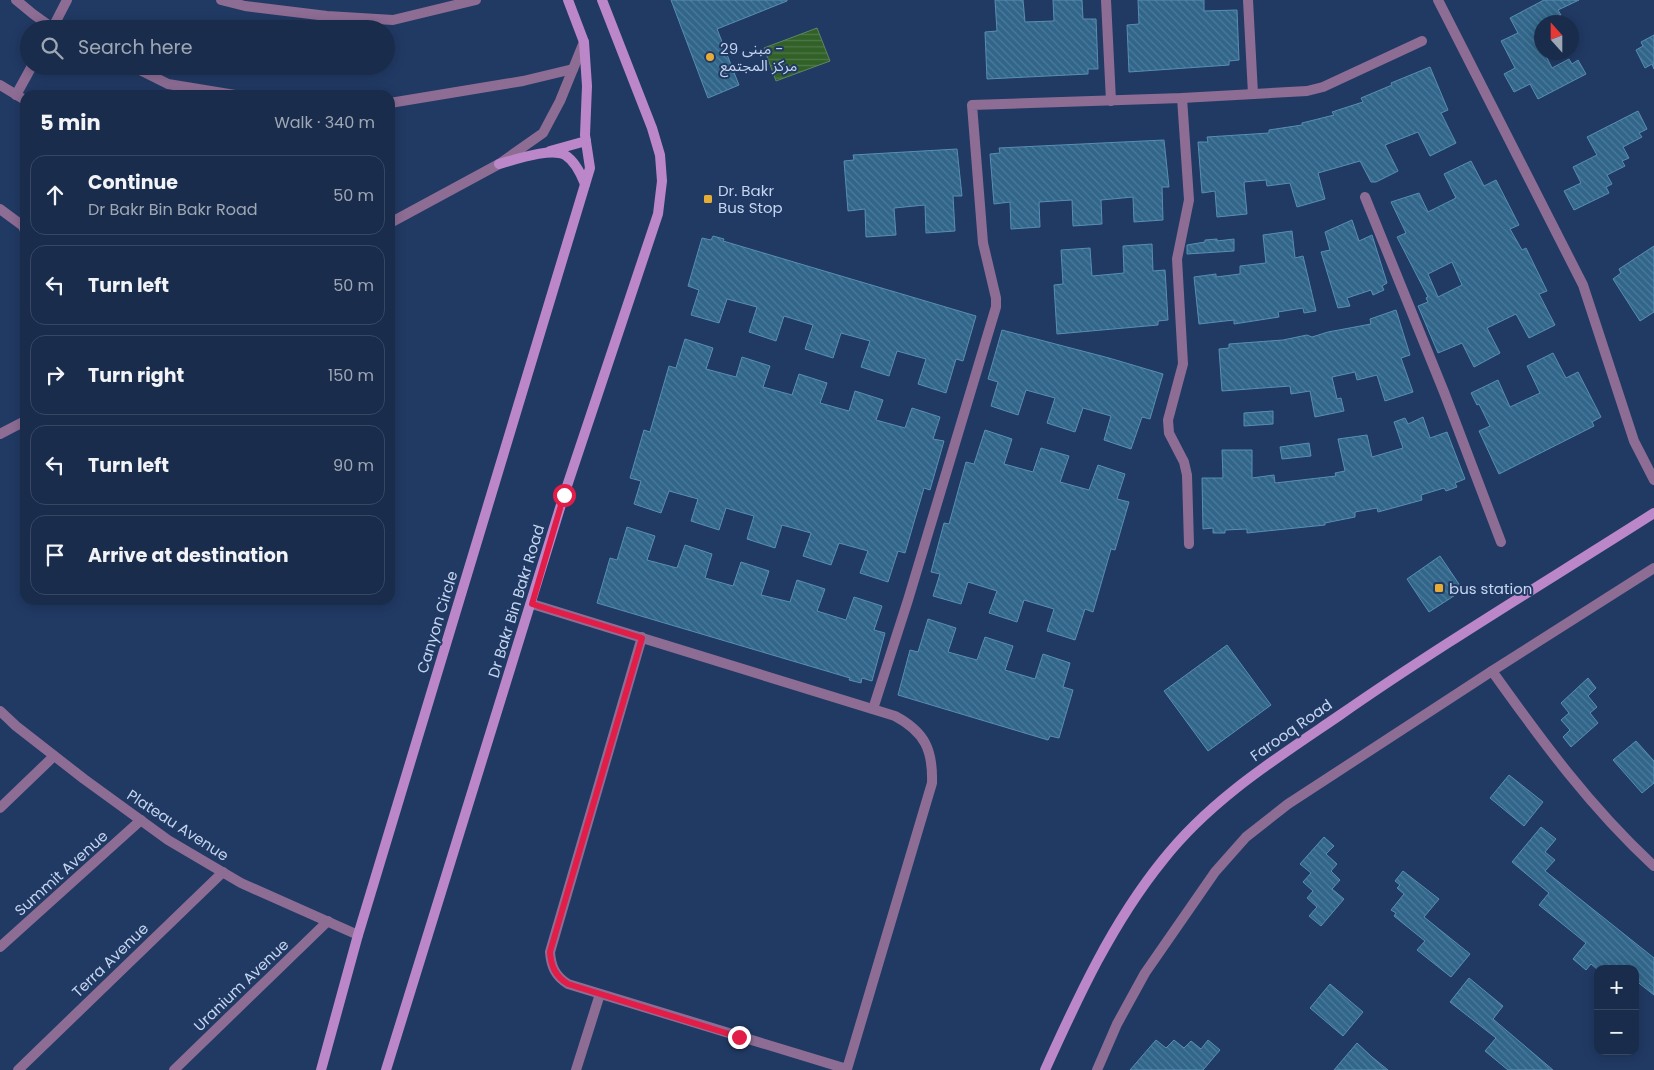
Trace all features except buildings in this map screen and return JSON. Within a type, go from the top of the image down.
[{"type":"street","points":[[16,0],[42,20]]},
{"type":"street","points":[[57,20],[67,0]]},
{"type":"street","points":[[221,0],[246,6],[327,16],[393,20],[476,0]]},
{"type":"street","name":"Canyon Circle","points":[[321,1070],[358,935],[590,168],[586,140],[587,86],[584,42],[568,0]]},
{"type":"street","name":"Dr Bakr Bin Bakr Road","points":[[386,1070],[532,604],[564,495],[658,214],[662,181],[660,155],[652,128],[602,0]]},
{"type":"street","points":[[1106,0],[1112,101]]},
{"type":"street","points":[[1248,0],[1252,94]]},
{"type":"street","points":[[1438,0],[1582,285],[1634,441],[1654,480]]},
{"type":"street","points":[[873,709],[908,600],[996,307],[996,298],[983,243],[972,105],[1112,101],[1308,91],[1323,87],[1422,41]]},
{"type":"street","points":[[395,220],[499,164],[543,133],[560,101],[584,42]]},
{"type":"street","points":[[395,102],[523,81],[573,69]]},
{"type":"street","points":[[23,90],[29,75]]},
{"type":"street","points":[[150,75],[168,84],[205,90]]},
{"type":"street","points":[[0,85],[20,98]]},
{"type":"street","points":[[1182,98],[1189,200],[1177,260],[1183,364],[1168,420],[1169,433],[1184,462],[1187,475],[1189,544]]},
{"type":"street","points":[[499,164],[586,140]]},
{"type":"street","points":[[544,152],[564,154],[576,165],[586,184]]},
{"type":"street","points":[[1365,197],[1444,392],[1501,542]]},
{"type":"street","points":[[0,209],[20,224]]},
{"type":"street","points":[[0,434],[20,423]]},
{"type":"street","name":"Farooq Road","points":[[1045,1070],[1088,977],[1137,895],[1163,859],[1230,792],[1389,681],[1654,513]]},
{"type":"street","points":[[1097,1070],[1117,1024],[1145,974],[1214,872],[1246,837],[1288,804],[1654,568]]},
{"type":"street","points":[[532,604],[896,716],[910,724],[920,734],[933,766],[932,783],[847,1069],[568,984],[559,979],[554,969],[550,952],[642,638]]},
{"type":"street","points":[[1492,671],[1554,757],[1587,798],[1624,839],[1654,866]]},
{"type":"street","name":"Plateau Avenue","points":[[0,711],[54,756],[168,840],[241,883],[358,935]]},
{"type":"street","points":[[0,808],[54,756]]},
{"type":"street","name":"Summit Avenue","points":[[0,947],[141,820]]},
{"type":"street","name":"Terra Avenue","points":[[18,1070],[223,872]]},
{"type":"street","name":"Uranium Avenue","points":[[174,1070],[328,921]]},
{"type":"street","points":[[576,1070],[600,994]]},
{"type":"shaded area","points":[[817,28],[830,61],[776,81],[764,48]]},
{"type":"place","name":"مبنى 29 - مركز المجتمع","points":[[710,57]]},
{"type":"place","name":"Dr. Bakr Bus Stop","points":[[708,199]]},
{"type":"place","name":"bus station","points":[[1439,588]]},
{"type":"route","points":[[564,495],[532,604],[642,638],[550,952],[551,960],[559,979],[568,984],[739,1037]]}]
